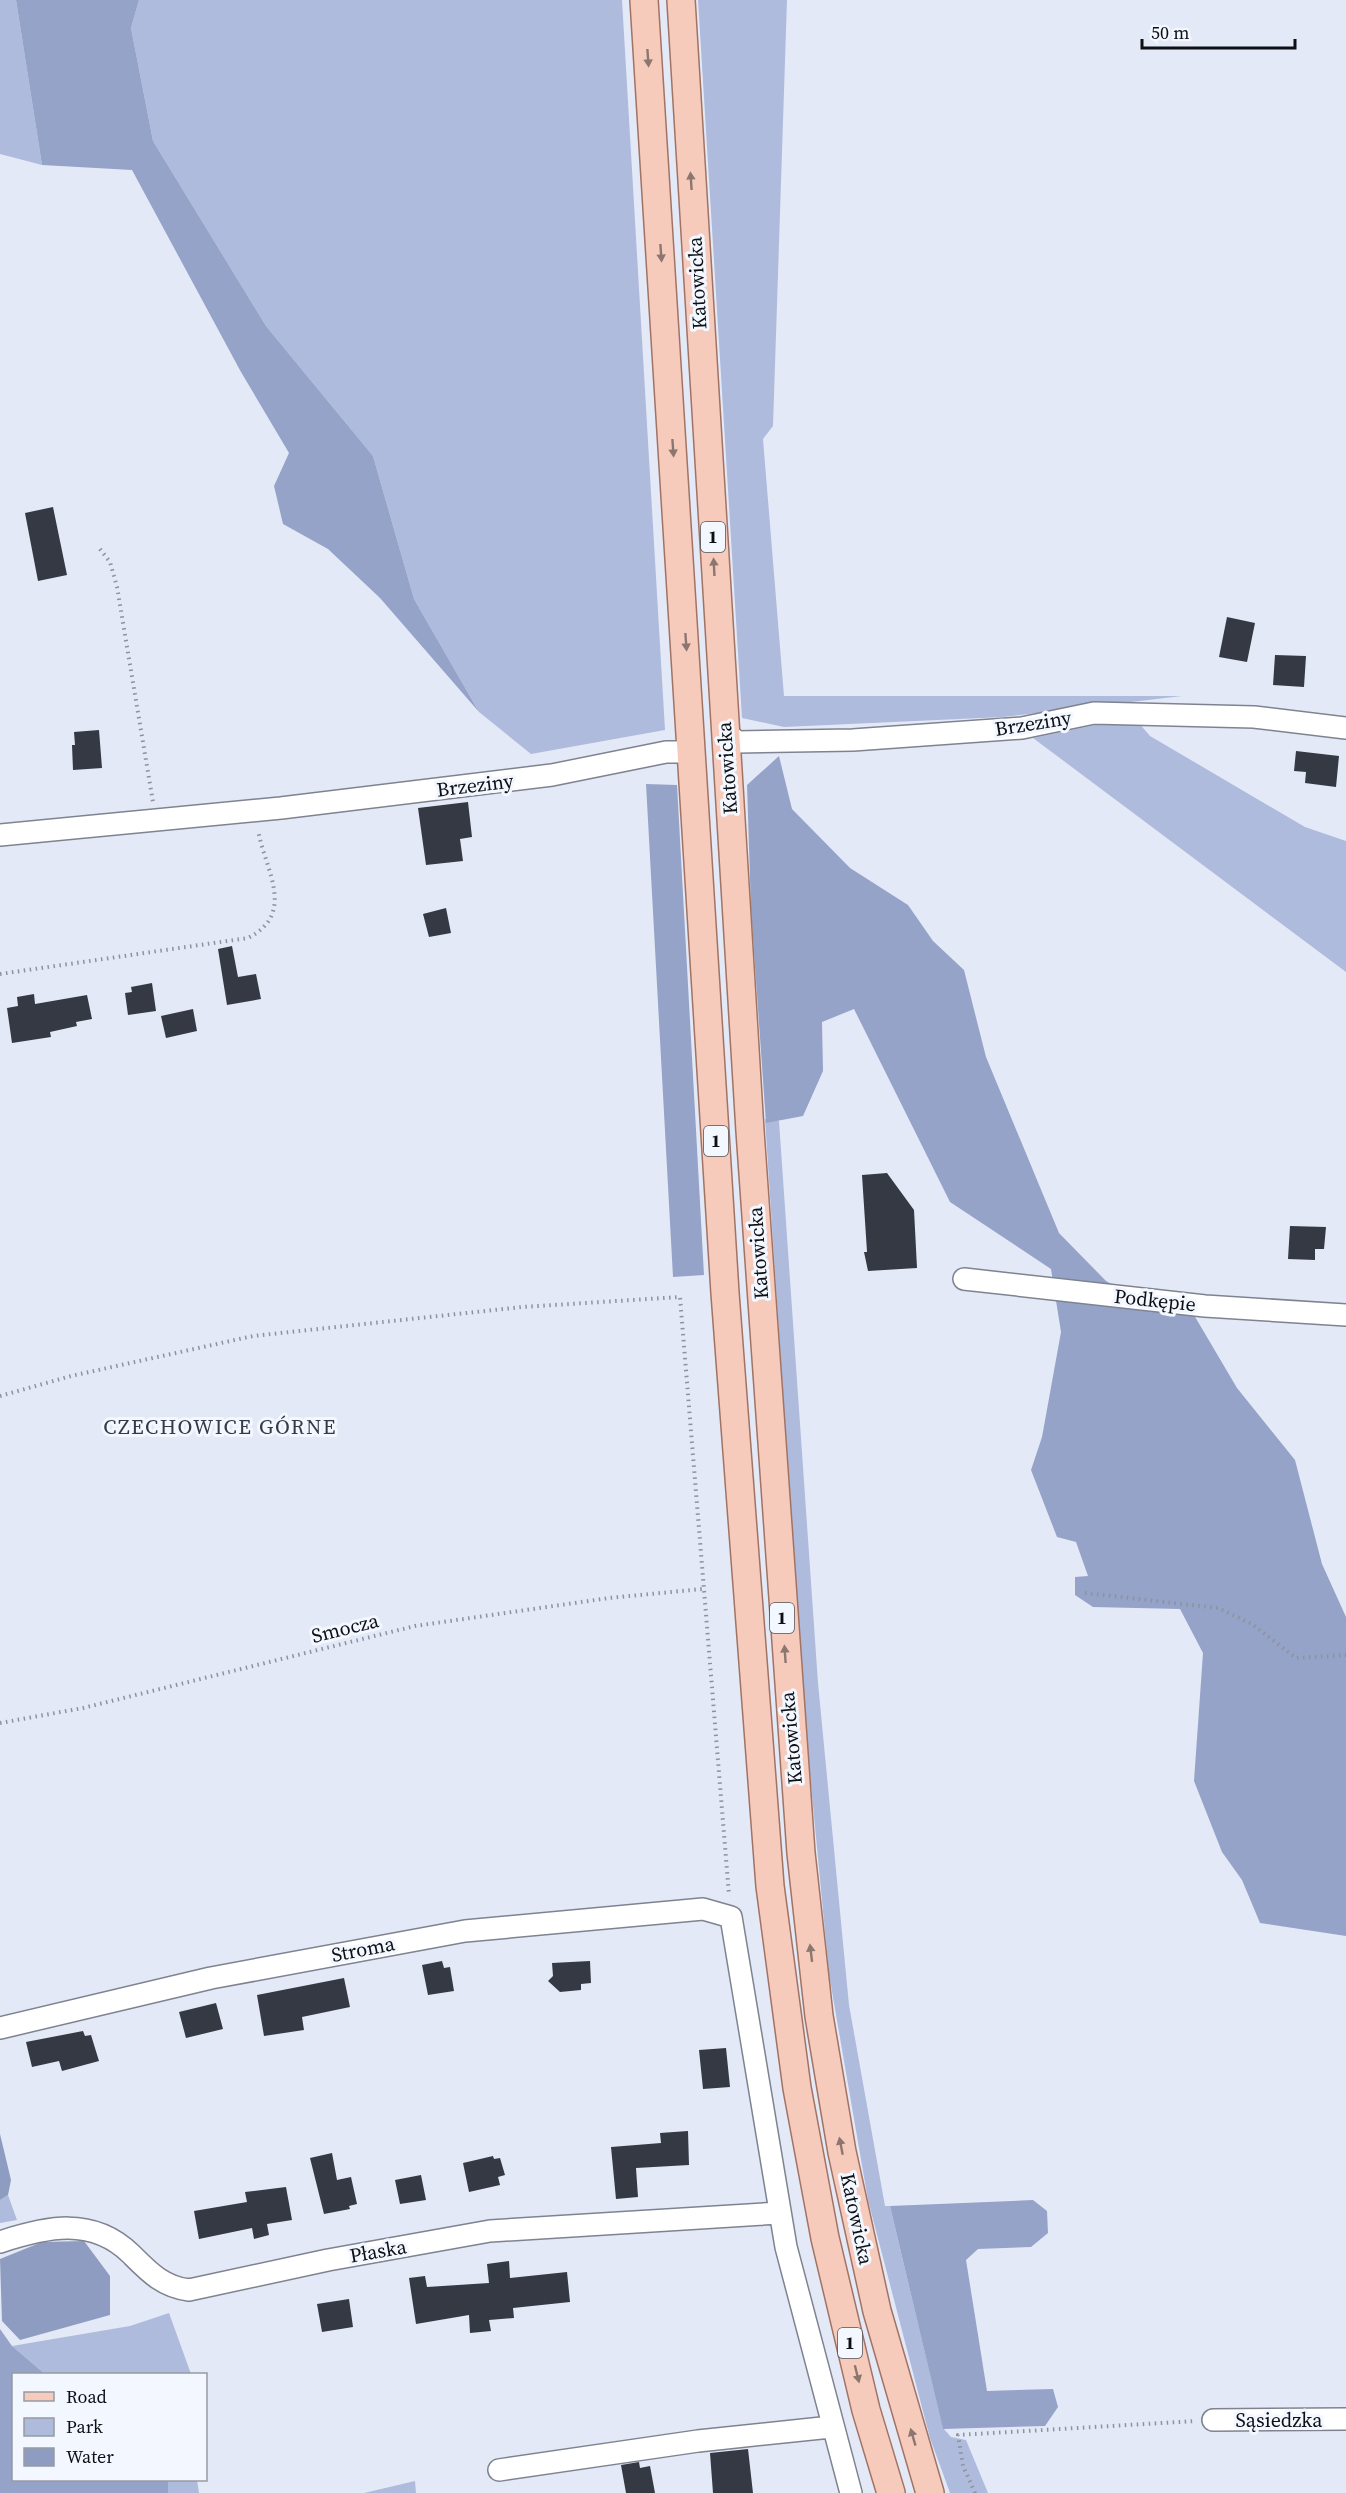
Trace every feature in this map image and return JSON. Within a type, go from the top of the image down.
[{"type":"main road","name":"Katowicka","points":[[644,0],[725,1293],[771,1898],[797,2088],[825,2238],[866,2410],[891,2493]]},
{"type":"main road","name":"Katowicka","points":[[681,0],[724,730],[786,1679],[811,1953],[827,2069],[854,2210],[877,2311],[930,2493]]},
{"type":"street","name":"Brzeziny","points":[[724,730],[737,742],[852,740],[1022,728],[1094,713],[1254,717],[1346,728]]},
{"type":"street","name":"Brzeziny","points":[[0,835],[255,811],[552,775],[666,752],[681,752],[692,757]]},
{"type":"street","name":"Podkępie","points":[[964,1279],[1205,1306],[1346,1315]]},
{"type":"street","name":"Stroma","points":[[0,2028],[211,1978],[465,1931],[703,1910],[731,1917]]},
{"type":"street","points":[[731,1917],[779,2213],[831,2427],[851,2493]]},
{"type":"street","name":"Płaska","points":[[0,2242],[56,2227],[98,2233],[117,2242],[163,2283],[174,2288],[189,2290],[490,2231],[779,2213]]},
{"type":"street","name":"Sąsiedzka","points":[[1213,2420],[1346,2419]]},
{"type":"street","points":[[499,2470],[698,2440],[831,2427]]},
{"type":"path","points":[[100,549],[110,562],[117,587],[156,821]]},
{"type":"path","points":[[0,974],[248,938],[263,931],[272,918],[277,898],[255,811]]},
{"type":"path","points":[[0,1396],[71,1376],[253,1336],[522,1307],[680,1297],[702,1589],[731,1917]]},
{"type":"path","name":"Smocza","points":[[0,1723],[83,1708],[415,1626],[609,1598],[702,1589]]},
{"type":"path","points":[[1085,1593],[1218,1608],[1252,1624],[1296,1658],[1346,1655]]},
{"type":"path","points":[[975,2493],[963,2466],[958,2435],[1213,2420]]},
{"type":"green space","points":[[0,0],[16,0],[42,165],[0,154]]},
{"type":"green space","points":[[139,0],[622,0],[665,730],[531,754],[479,712],[414,599],[373,456],[266,326],[153,141],[131,28]]},
{"type":"green space","points":[[698,0],[787,0],[773,426],[763,439],[784,696],[1182,696],[1003,717],[784,727],[742,718]]},
{"type":"green space","points":[[1138,722],[1150,736],[1305,827],[1346,841],[1346,972],[1033,738],[1105,723]]},
{"type":"green space","points":[[765,1119],[779,1121],[818,1683],[849,2005],[885,2206],[890,2206],[943,2428],[951,2437],[966,2440],[988,2493],[950,2493],[930,2438],[868,2200],[829,1974],[803,1700]]},
{"type":"green space","points":[[8,2195],[17,2220],[0,2223],[0,2200]]},
{"type":"green space","points":[[169,2313],[191,2373],[44,2373],[12,2346],[130,2326]]},
{"type":"green space","points":[[168,2481],[197,2481],[199,2493],[168,2493]]},
{"type":"green space","points":[[415,2481],[416,2493],[364,2493]]},
{"type":"shaded area","points":[[16,0],[139,0],[131,28],[153,141],[266,326],[373,456],[414,599],[479,712],[380,598],[328,549],[283,524],[274,486],[289,453],[241,372],[132,170],[42,165]]},
{"type":"shaded area","points":[[779,756],[792,809],[850,868],[908,905],[933,941],[964,970],[986,1057],[1059,1233],[1106,1281],[1164,1313],[1191,1310],[1237,1388],[1295,1460],[1322,1564],[1346,1617],[1346,1936],[1260,1923],[1242,1880],[1222,1852],[1194,1781],[1203,1653],[1180,1609],[1093,1607],[1075,1595],[1075,1577],[1088,1576],[1076,1542],[1057,1537],[1031,1470],[1042,1437],[1061,1332],[1051,1269],[950,1202],[854,1009],[822,1022],[823,1071],[803,1116],[766,1123],[751,909],[747,785]]},
{"type":"shaded area","points":[[646,784],[677,785],[704,1275],[673,1277]]},
{"type":"shaded area","points":[[1033,2200],[1047,2211],[1048,2233],[1031,2247],[978,2249],[966,2260],[987,2391],[1053,2389],[1058,2407],[1045,2426],[943,2429],[890,2206]]},
{"type":"shaded area","points":[[0,2329],[12,2346],[44,2373],[12,2373],[12,2481],[168,2481],[168,2493],[0,2493]]},
{"type":"water","points":[[0,2134],[11,2180],[8,2195],[0,2200]]},
{"type":"water","points":[[84,2241],[110,2276],[110,2315],[20,2340],[2,2321],[0,2259],[42,2242]]},
{"type":"building","points":[[53,507],[67,575],[38,581],[25,513]]},
{"type":"building","points":[[1227,617],[1255,623],[1247,662],[1219,657]]},
{"type":"building","points":[[1275,655],[1306,656],[1304,687],[1273,685]]},
{"type":"building","points":[[99,730],[102,768],[73,770],[74,732]]},
{"type":"building","points":[[1296,751],[1339,756],[1336,787],[1305,783],[1306,772],[1294,771]]},
{"type":"building","points":[[468,802],[472,837],[460,839],[463,861],[426,865],[418,808]]},
{"type":"building","points":[[446,908],[451,933],[429,937],[423,914]]},
{"type":"building","points":[[232,946],[238,977],[256,974],[261,999],[227,1005],[218,949]]},
{"type":"building","points":[[152,983],[156,1011],[128,1015],[125,993],[132,992],[131,987]]},
{"type":"building","points":[[34,994],[35,1004],[87,995],[92,1019],[76,1022],[77,1026],[50,1032],[51,1037],[12,1043],[7,1008],[18,1006],[17,997]]},
{"type":"building","points":[[193,1009],[197,1031],[166,1038],[161,1016]]},
{"type":"building","points":[[887,1173],[914,1210],[917,1268],[868,1271],[864,1252],[867,1252],[862,1175]]},
{"type":"building","points":[[1290,1226],[1326,1227],[1324,1249],[1315,1249],[1315,1260],[1288,1259]]},
{"type":"building","points":[[442,1961],[444,1968],[450,1967],[454,1991],[428,1995],[422,1965]]},
{"type":"building","points":[[590,1961],[591,1983],[581,1984],[581,1990],[560,1992],[548,1981],[553,1976],[552,1963]]},
{"type":"building","points":[[344,1978],[350,2007],[302,2017],[304,2030],[264,2036],[257,1995]]},
{"type":"building","points":[[216,2003],[223,2029],[186,2038],[179,2012]]},
{"type":"building","points":[[83,2031],[85,2036],[91,2035],[99,2061],[62,2071],[59,2061],[32,2067],[26,2042]]},
{"type":"building","points":[[726,2048],[730,2087],[703,2089],[699,2050]]},
{"type":"building","points":[[688,2131],[689,2165],[636,2168],[638,2197],[616,2199],[611,2147],[661,2143],[660,2133]]},
{"type":"building","points":[[332,2153],[337,2180],[351,2177],[357,2204],[349,2206],[350,2209],[324,2214],[310,2158]]},
{"type":"building","points":[[493,2156],[494,2159],[500,2158],[505,2175],[498,2177],[500,2185],[469,2192],[463,2163]]},
{"type":"building","points":[[421,2175],[426,2200],[400,2204],[395,2180]]},
{"type":"building","points":[[286,2187],[292,2220],[267,2224],[269,2235],[254,2239],[252,2228],[199,2239],[194,2211],[247,2202],[245,2192]]},
{"type":"building","points":[[509,2261],[510,2278],[567,2272],[570,2302],[513,2308],[514,2318],[489,2320],[491,2331],[470,2333],[469,2315],[416,2324],[409,2278],[425,2276],[427,2287],[489,2283],[487,2264]]},
{"type":"building","points":[[349,2299],[353,2327],[322,2332],[317,2304]]},
{"type":"building","points":[[748,2449],[753,2493],[713,2493],[710,2453]]},
{"type":"building","points":[[639,2462],[640,2468],[650,2466],[655,2493],[626,2493],[621,2465]]},
{"type":"district","name":"CZECHOWICE GÓRNE","points":[[220,1427]]}]
